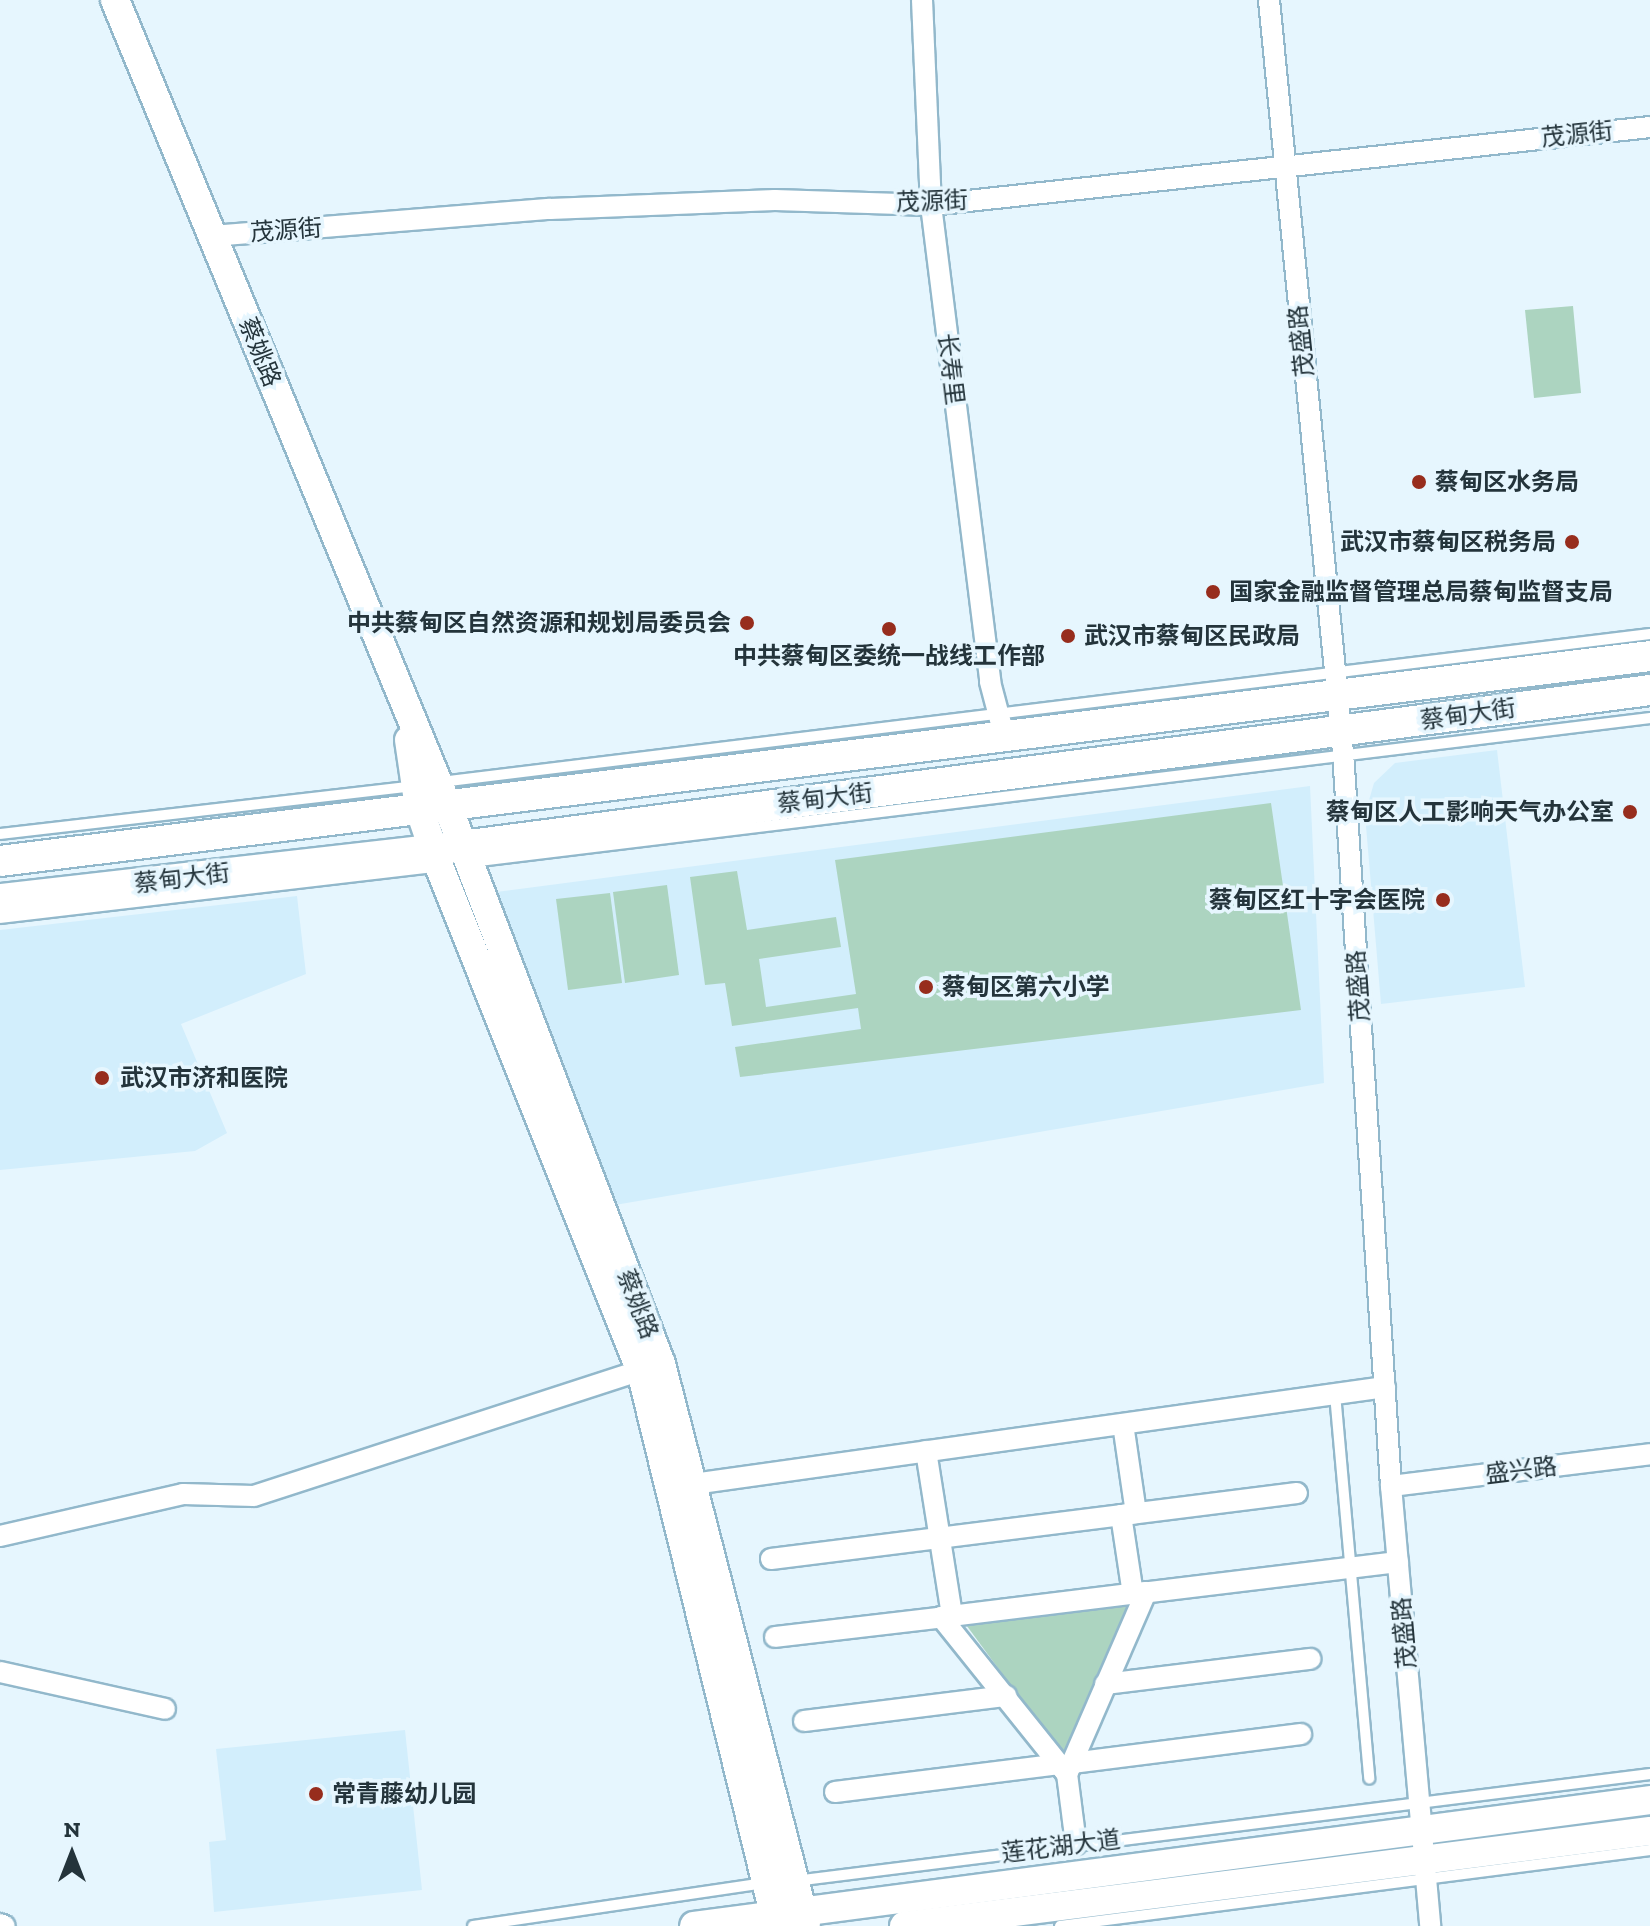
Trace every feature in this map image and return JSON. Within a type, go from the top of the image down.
[{"type":"main road","name":"蔡甸大街","points":[[0,861],[430,796],[1003,724],[1335,686],[1650,656]]},
{"type":"main road","name":"蔡甸大街","points":[[0,899],[450,856],[1342,741],[1650,690]]},
{"type":"street","name":"蔡姚路","points":[[115,0],[404,703],[450,856],[651,1368],[790,1920]]},
{"type":"street","name":"长寿里","points":[[922,0],[931,205],[990,682],[1003,724]]},
{"type":"street","name":"茂盛路","points":[[1269,0],[1342,741],[1391,1486],[1430,1926]]},
{"type":"street","name":"茂源街","points":[[212,236],[550,209],[775,200],[931,205],[1650,127]]},
{"type":"street","points":[[0,1536],[183,1494],[254,1496],[651,1368]]},
{"type":"street","points":[[681,1486],[1385,1387]]},
{"type":"street","points":[[1076,1844],[1066,1767],[1105,1684],[1140,1593],[1128,1514],[1123,1424]]},
{"type":"street","points":[[926,1451],[939,1538],[946,1616],[1006,1696],[1066,1767]]},
{"type":"street","name":"盛兴路","points":[[1391,1486],[1650,1454]]},
{"type":"street","points":[[771,1559],[1297,1493]]},
{"type":"street","points":[[775,1637],[1398,1562]]},
{"type":"street","points":[[1105,1684],[1310,1659]]},
{"type":"street","points":[[0,1672],[165,1709]]},
{"type":"street","points":[[804,1721],[1006,1696]]},
{"type":"street","points":[[835,1792],[1066,1767],[1301,1734]]},
{"type":"street","name":"莲花湖大道","points":[[694,1926],[790,1920],[1419,1814],[1650,1800]]},
{"type":"street","points":[[904,1926],[1424,1868],[1650,1831]]},
{"type":"lane","points":[[1335,686],[1650,634]]},
{"type":"lane","points":[[1342,741],[1650,718]]},
{"type":"lane","points":[[0,834],[430,796]]},
{"type":"lane","points":[[0,918],[450,856]]},
{"type":"lane","points":[[1335,1394],[1369,1778]]},
{"type":"lane","name":"莲花湖大道","points":[[473,1926],[781,1881],[1076,1844],[1419,1814],[1650,1774]]},
{"type":"lane","points":[[1061,1926],[1424,1868],[1650,1850]]},
{"type":"shaded area","name":"蔡甸区红十字会医院","points":[[1497,750],[1525,987],[1381,1004],[1365,814],[1374,783],[1395,763]]},
{"type":"shaded area","name":"蔡甸区第六小学","points":[[1310,786],[1324,1083],[615,1205],[496,892]]},
{"type":"shaded area","name":"武汉市济和医院","points":[[297,896],[306,974],[181,1024],[227,1133],[195,1151],[0,1170],[0,930]]},
{"type":"shaded area","name":"常青藤幼儿园","points":[[405,1730],[422,1890],[214,1912],[209,1842],[226,1840],[216,1749]]},
{"type":"green space","points":[[1573,306],[1581,393],[1534,398],[1525,310]]},
{"type":"green space","points":[[1271,803],[1301,1010],[740,1077],[735,1047],[861,1029],[858,1008],[732,1026],[725,983],[705,985],[690,877],[737,871],[747,930],[836,917],[841,947],[759,959],[766,1007],[856,994],[835,860]]},
{"type":"green space","points":[[667,885],[679,975],[625,983],[613,892]]},
{"type":"green space","points":[[610,893],[622,983],[568,990],[556,899]]},
{"type":"green space","points":[[1129,1602],[1065,1759],[964,1622]]},
{"type":"place","name":"蔡甸区水务局","points":[[1419,482]]},
{"type":"place","name":"武汉市蔡甸区税务局","points":[[1572,542]]},
{"type":"place","name":"国家金融监督管理总局蔡甸监督支局","points":[[1213,592]]},
{"type":"place","name":"中共蔡甸区自然资源和规划局委员会","points":[[747,623]]},
{"type":"place","name":"中共蔡甸区委统一战线工作部","points":[[889,629]]},
{"type":"place","name":"武汉市蔡甸区民政局","points":[[1068,636]]},
{"type":"place","name":"蔡甸区人工影响天气办公室","points":[[1630,812]]},
{"type":"place","name":"蔡甸区红十字会医院","points":[[1443,900]]},
{"type":"place","name":"蔡甸区第六小学","points":[[926,987]]},
{"type":"place","name":"武汉市济和医院","points":[[102,1078]]},
{"type":"place","name":"常青藤幼儿园","points":[[316,1794]]}]
